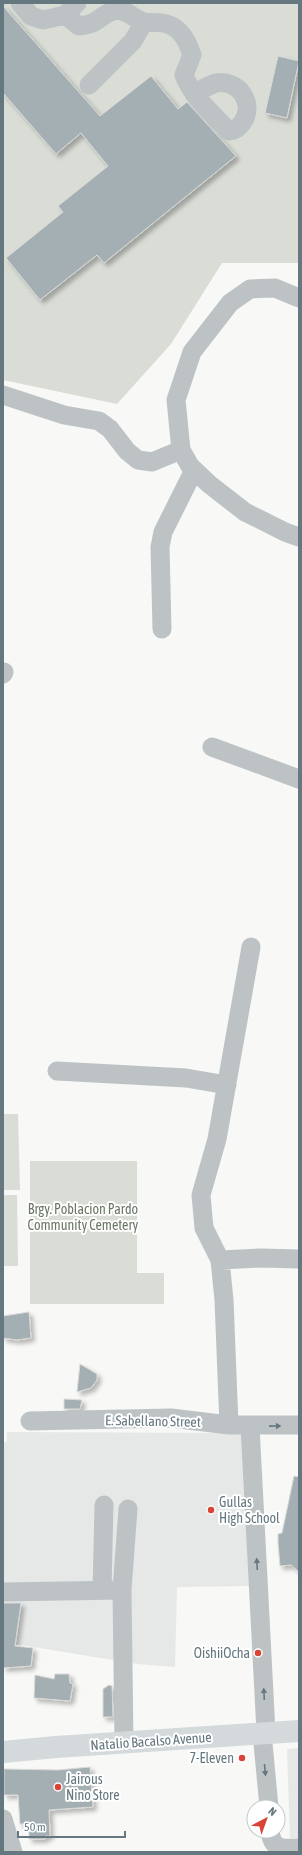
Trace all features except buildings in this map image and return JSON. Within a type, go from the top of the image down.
[{"type":"main road","name":"Natalio Bacalso Avenue","points":[[3,1752],[124,1742],[299,1731]]},
{"type":"street","points":[[20,3],[31,16],[36,19],[54,18],[71,9],[79,26],[90,25],[113,11],[127,14],[144,22],[162,23],[172,26],[182,32],[189,44],[192,55],[184,75],[194,94]]},
{"type":"street","points":[[89,85],[133,41],[144,22]]},
{"type":"street","points":[[299,298],[275,288],[250,289],[230,303],[192,352],[176,400],[181,450],[194,470],[209,484],[245,512],[285,532],[299,537]]},
{"type":"street","points":[[3,395],[64,415],[99,421],[110,429],[127,450],[138,460],[152,462],[181,450]]},
{"type":"street","points":[[162,629],[160,547],[162,537],[169,517],[194,470]]},
{"type":"street","points":[[212,747],[299,779]]},
{"type":"street","points":[[229,1425],[224,1300],[220,1260],[204,1228],[201,1196],[217,1139],[251,947]]},
{"type":"street","points":[[57,1071],[186,1078],[227,1085]]},
{"type":"street","points":[[220,1260],[261,1258],[299,1259]]},
{"type":"street","name":"E. Sabellano Street","points":[[30,1421],[171,1418],[229,1425],[299,1425]]},
{"type":"street","points":[[250,1426],[268,1799]]},
{"type":"street","points":[[102,1590],[104,1505]]},
{"type":"street","points":[[124,1742],[122,1590],[128,1509]]},
{"type":"street","points":[[3,1592],[122,1590]]},
{"type":"street","points":[[3,1819],[13,1852]]},
{"type":"street","points":[[272,1839],[273,1843],[278,1847],[285,1849],[299,1848]]},
{"type":"shaded area","points":[[7,1432],[243,1433],[249,1586],[177,1587],[175,1667],[137,1664],[3,1642],[3,1442],[7,1442]]},
{"type":"shaded area","points":[[299,1748],[299,1838],[290,1838],[287,1749]]},
{"type":"green space","points":[[3,3],[299,3],[299,263],[222,263],[171,344],[117,404],[3,380]]},
{"type":"green space","points":[[3,1114],[18,1114],[20,1190],[3,1190]]},
{"type":"green space","name":"Brgy. Poblacion Pardo Community Cemetery","points":[[30,1161],[137,1161],[137,1273],[164,1273],[164,1304],[30,1304]]},
{"type":"green space","points":[[3,1195],[17,1195],[18,1266],[3,1266]]},
{"type":"place","name":"Gullas High School","points":[[211,1510]]},
{"type":"place","name":"OishiiOcha","points":[[258,1653]]},
{"type":"place","name":"7-Eleven","points":[[242,1758]]},
{"type":"place","name":"Jairous Nino Store","points":[[58,1787]]}]
